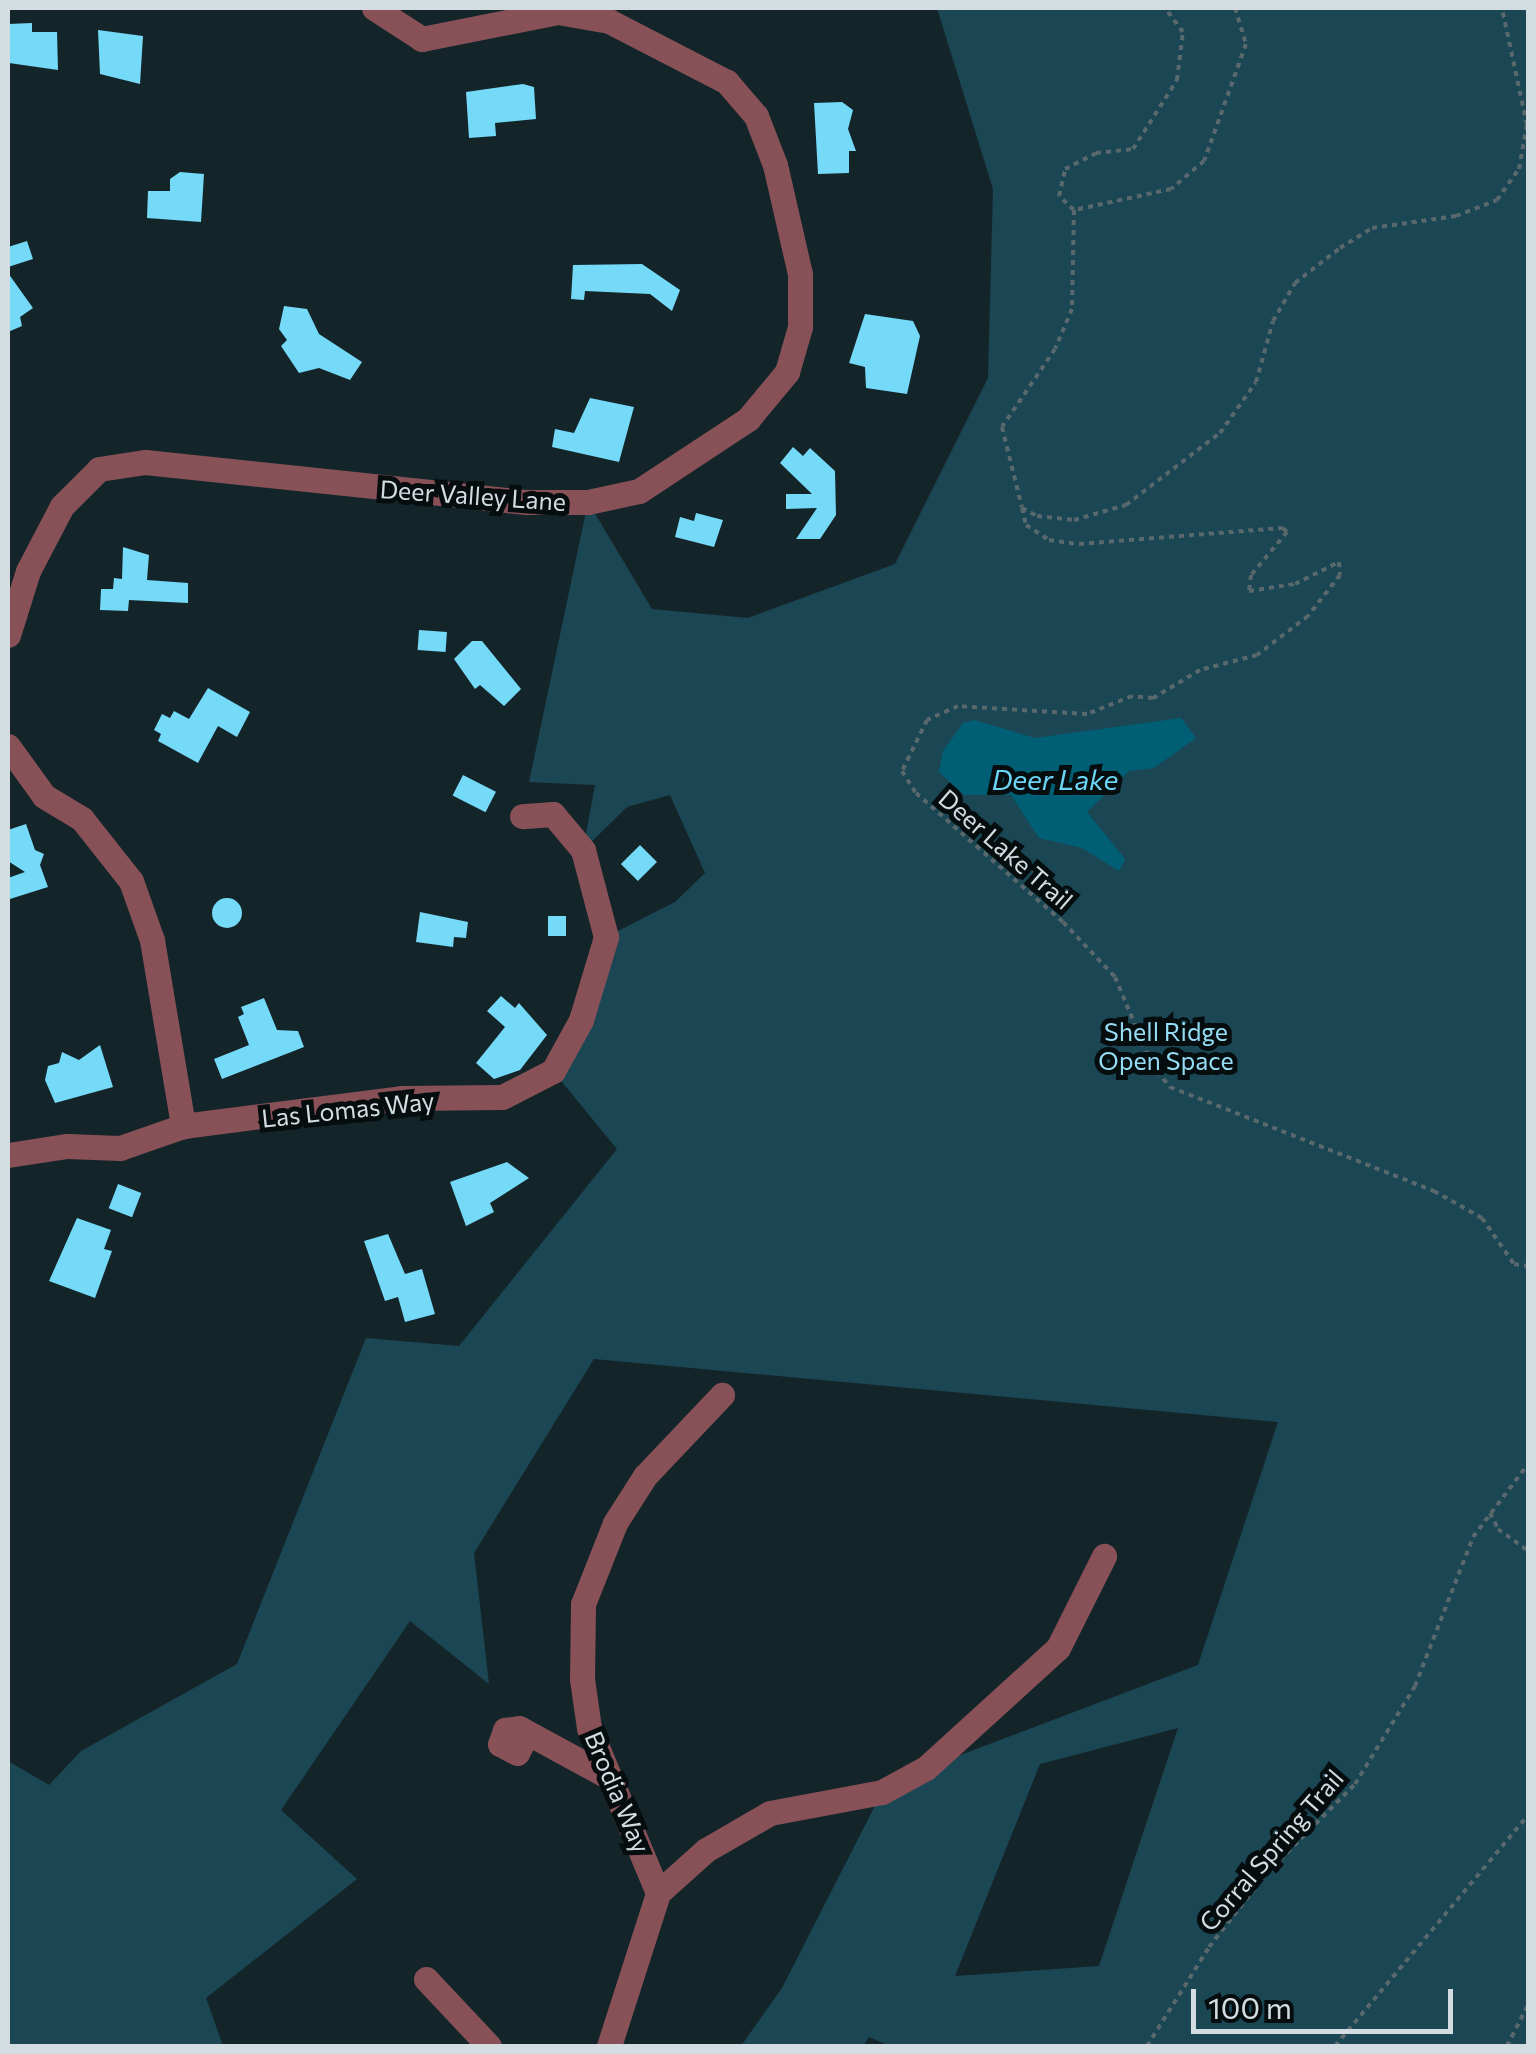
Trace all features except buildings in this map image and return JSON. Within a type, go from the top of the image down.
[{"type":"street","name":"Deer Valley Lane","points":[[8,635],[28,571],[62,506],[99,469],[144,462],[527,502],[588,502],[639,491],[748,419],[788,372],[800,327],[800,274],[775,165],[756,116],[727,82],[610,20],[558,12],[422,39],[374,8]]},
{"type":"street","points":[[8,746],[44,796],[82,819],[131,881],[152,940],[183,1126]]},
{"type":"street","name":"Las Lomas Way","points":[[8,1155],[67,1146],[120,1148],[183,1126],[402,1098],[502,1096],[553,1071],[581,1020],[606,936],[583,850],[553,814],[522,816]]},
{"type":"street","name":"Brodia Way","points":[[658,1893],[589,1728],[582,1679],[583,1604],[615,1523],[645,1476],[722,1395]]},
{"type":"street","points":[[610,2046],[658,1893],[706,1850],[770,1813],[882,1792],[926,1768],[1058,1648],[1104,1556]]},
{"type":"street","points":[[526,1736],[609,1777]]},
{"type":"street","points":[[426,1979],[488,2046]]},
{"type":"path","points":[[1166,8],[1183,32],[1177,80],[1134,149],[1096,153],[1064,169],[1059,196],[1074,210],[1072,309],[1055,348],[1002,427],[1022,508],[1037,516],[1074,520],[1126,504],[1220,433],[1256,382],[1273,321],[1295,283],[1372,228],[1456,216],[1498,200],[1519,169],[1527,125],[1502,8]]},
{"type":"path","points":[[1074,210],[1171,188],[1204,161],[1246,44],[1235,8]]},
{"type":"path","name":"Deer Lake Trail","points":[[1022,508],[1026,524],[1038,532],[1079,544],[1283,528],[1287,532],[1252,575],[1249,591],[1295,584],[1339,562],[1340,575],[1308,616],[1258,655],[1200,670],[1154,698],[1132,696],[1087,714],[958,706],[927,720],[902,771],[916,793],[1064,922],[1114,977],[1150,1063],[1170,1087],[1434,1192],[1482,1218],[1514,1264],[1528,1266]]},
{"type":"path","name":"Corral Spring Trail","points":[[1147,2046],[1209,1948],[1266,1874],[1355,1784],[1415,1686],[1473,1537],[1528,1464]]},
{"type":"path","points":[[1490,1514],[1498,1529],[1528,1550]]},
{"type":"path","points":[[1335,2046],[1528,1815]]},
{"type":"path","points":[[1508,2046],[1528,2005]]},
{"type":"green space","name":"Shell Ridge Open Space","points":[[937,8],[1528,8],[1528,2046],[890,2046],[869,2037],[863,2046],[741,2046],[782,1988],[882,1792],[926,1768],[1198,1665],[1278,1422],[594,1359],[474,1553],[489,1684],[410,1621],[281,1810],[357,1879],[206,1998],[223,2046],[8,2046],[8,1761],[49,1785],[81,1751],[237,1664],[366,1338],[459,1346],[617,1149],[553,1071],[606,937],[675,902],[705,873],[670,795],[627,807],[583,850],[595,785],[529,782],[588,502],[652,609],[748,618],[895,564],[988,378],[993,189]],"holes":[[[1178,1728],[1099,1966],[955,1976],[1040,1764]]]},
{"type":"water","name":"Deer Lake","points":[[1181,718],[1196,738],[1154,768],[1129,771],[1087,812],[1125,859],[1119,871],[1082,848],[1039,838],[1011,795],[964,795],[939,772],[943,751],[963,723],[974,720],[1035,738]]}]
